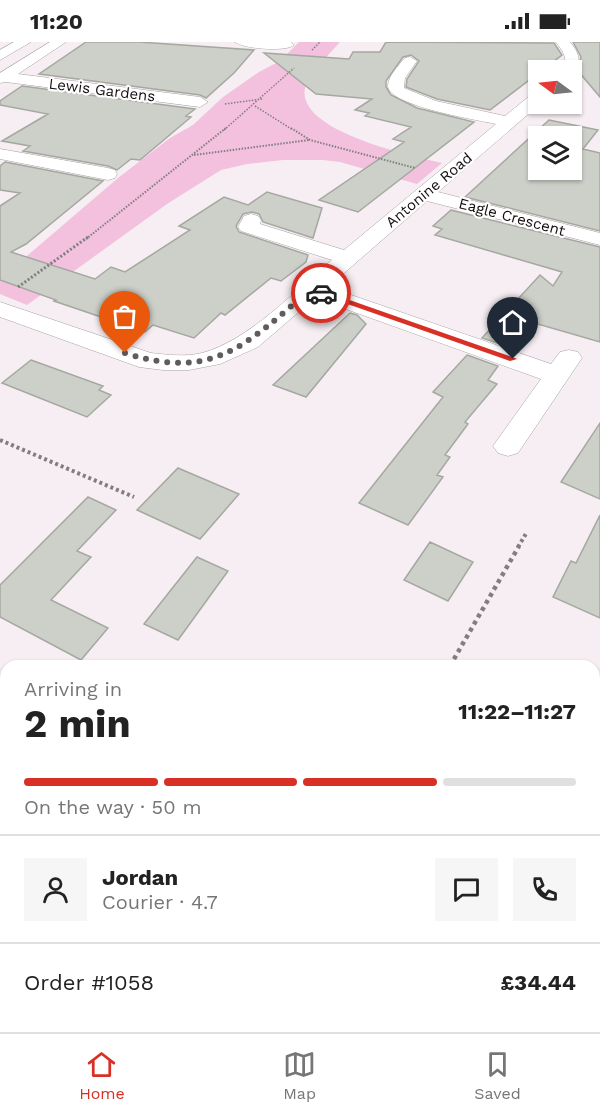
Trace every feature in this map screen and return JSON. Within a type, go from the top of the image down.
[{"type":"street","points":[[0,56],[24,42]]},
{"type":"street","points":[[2,78],[59,42]]},
{"type":"street","points":[[242,42],[287,45]]},
{"type":"street","points":[[563,42],[572,53],[574,60]]},
{"type":"street","points":[[410,61],[396,81],[396,89],[399,93],[421,102],[510,122]]},
{"type":"street","name":"Lewis Gardens","points":[[2,78],[200,102]]},
{"type":"street","name":"Antonine Road","points":[[5,301],[148,361],[172,364],[197,363],[218,358],[249,342],[528,106]]},
{"type":"street","points":[[0,154],[108,174]]},
{"type":"street","name":"Eagle Crescent","points":[[424,194],[600,239]]},
{"type":"street","points":[[251,220],[248,227],[348,258]]},
{"type":"street","points":[[311,289],[564,365],[508,446]]},
{"type":"path","points":[[309,53],[320,42]]},
{"type":"path","points":[[5,301],[255,106],[294,68]]},
{"type":"path","points":[[200,102],[214,105],[263,99]]},
{"type":"path","points":[[255,106],[310,140],[445,176]]},
{"type":"path","points":[[192,156],[310,140]]},
{"type":"path","points":[[0,440],[134,497]]},
{"type":"path","points":[[453,660],[527,532]]},
{"type":"shaded area","points":[[299,42],[340,42],[307,82],[305,99],[315,114],[355,138],[442,163],[417,184],[340,162],[323,160],[283,160],[221,170],[167,204],[27,305],[0,294],[0,279],[118,178],[170,138],[193,125],[223,97],[259,72],[280,61]]},
{"type":"building","points":[[86,42],[139,42],[254,50],[234,73],[206,98],[200,95],[39,74]]},
{"type":"building","points":[[386,42],[554,43],[562,55],[555,60],[528,60],[528,81],[490,110],[437,99],[406,87],[407,79],[419,61],[411,55],[403,57],[386,81],[386,87],[391,95],[417,108],[474,122],[358,212],[319,200],[404,142],[393,139],[411,127],[365,116],[369,113],[355,110],[372,99],[316,94],[264,53],[349,59],[353,52],[380,52]]},
{"type":"building","points":[[573,42],[600,42],[600,97],[582,76],[581,57]]},
{"type":"building","points":[[22,86],[195,109],[186,116],[191,117],[140,160],[131,159],[117,170],[108,166],[23,151],[30,146],[2,141],[48,114],[0,105],[0,101]]},
{"type":"building","points":[[549,120],[578,126],[542,126]]},
{"type":"building","points":[[582,127],[598,130],[583,149],[600,153],[600,231],[465,197],[528,139],[528,180],[582,180]]},
{"type":"building","points":[[5,162],[103,181],[26,244],[11,252],[95,279],[111,267],[125,272],[190,230],[179,226],[224,197],[248,205],[267,192],[322,208],[313,238],[263,222],[259,214],[252,212],[243,214],[236,226],[239,232],[308,255],[306,262],[281,281],[271,278],[225,315],[221,313],[194,338],[153,325],[145,332],[0,280],[0,206],[20,193],[0,190],[0,166]]},
{"type":"building","points":[[451,210],[600,247],[600,342],[531,322],[512,348],[482,338],[540,275],[553,286],[562,272],[435,235],[442,229],[433,226]]},
{"type":"building","points":[[350,313],[357,315],[366,324],[306,397],[273,385]]},
{"type":"building","points":[[467,355],[498,366],[488,380],[497,384],[465,422],[468,424],[445,455],[450,457],[437,475],[443,477],[408,525],[359,503],[443,397],[433,392]]},
{"type":"building","points":[[31,360],[103,386],[99,390],[111,395],[87,417],[2,383]]},
{"type":"building","points":[[600,423],[600,499],[561,482]]},
{"type":"building","points":[[178,468],[239,494],[200,539],[137,510]]},
{"type":"building","points":[[88,497],[116,510],[77,551],[91,557],[51,600],[108,628],[81,660],[0,617],[0,585]]},
{"type":"building","points":[[600,515],[600,618],[553,597],[571,561],[576,563]]},
{"type":"building","points":[[430,542],[473,562],[448,601],[404,580]]},
{"type":"building","points":[[197,557],[228,571],[178,640],[144,624]]},
{"type":"way so far","points":[[125,353],[148,361],[172,364],[197,363],[218,358],[249,342],[311,289],[321,293]]},
{"type":"route","points":[[321,293],[513,359]]}]
